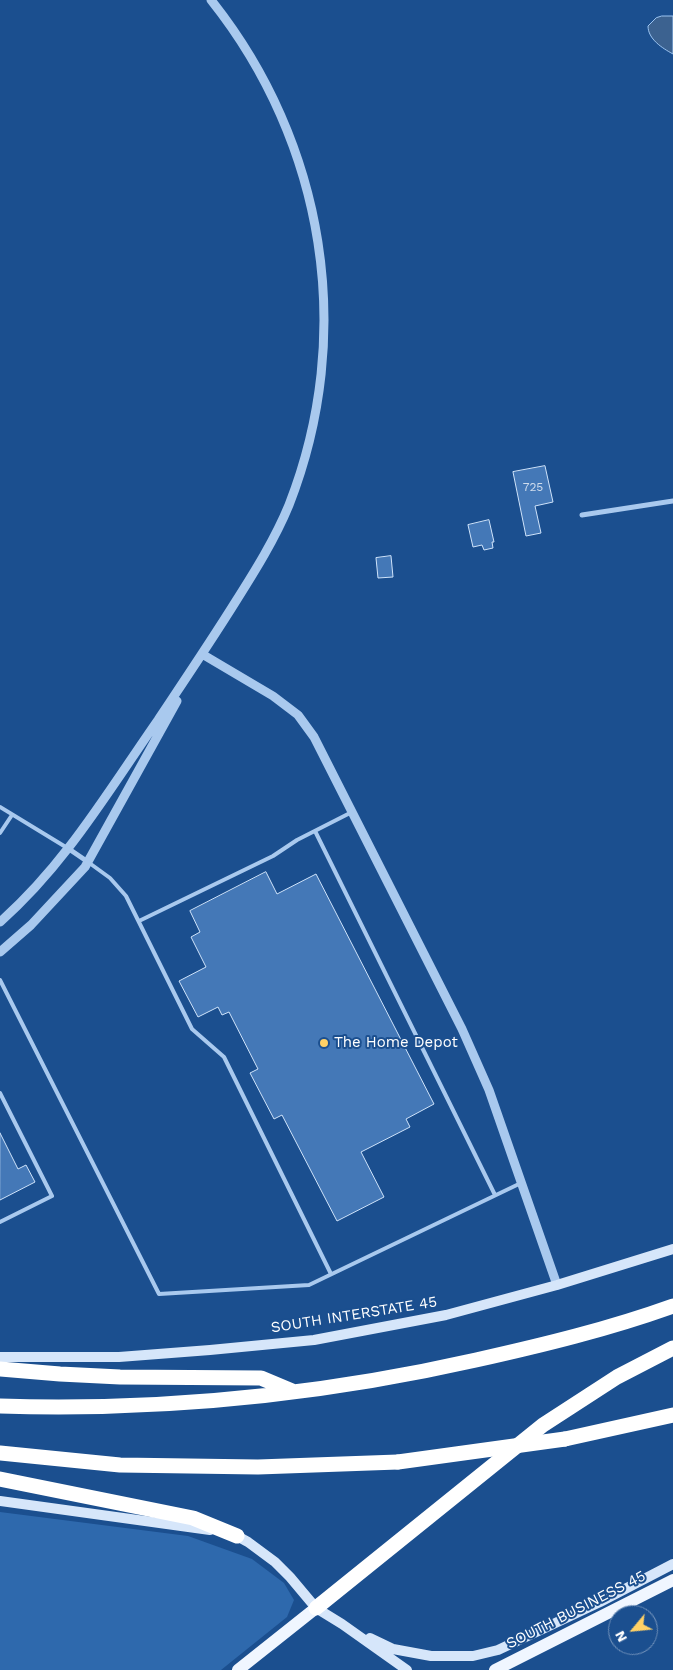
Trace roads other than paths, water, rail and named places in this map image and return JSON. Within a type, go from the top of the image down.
[{"type":"highway","points":[[0,1406],[148,1404],[205,1401],[294,1392],[412,1374],[513,1352],[673,1306]]},
{"type":"highway","points":[[316,1608],[543,1425],[616,1377],[673,1348]]},
{"type":"highway","points":[[0,1369],[120,1377],[261,1378],[294,1392]]},
{"type":"highway","points":[[0,1453],[120,1465],[258,1467],[398,1462],[565,1439],[673,1414]]},
{"type":"highway","points":[[0,1479],[193,1518],[237,1536]]},
{"type":"main road","name":"SOUTH INTERSTATE 45","points":[[0,1357],[119,1357],[314,1340],[446,1315],[558,1285],[673,1249]]},
{"type":"main road","points":[[0,1501],[185,1526],[237,1536],[275,1562],[296,1583],[316,1608],[408,1670]]},
{"type":"main road","points":[[342,1624],[393,1649],[431,1656],[473,1656],[498,1650],[522,1639],[600,1602],[673,1564]]},
{"type":"main road","name":"SOUTH BUSINESS 45","points":[[495,1670],[673,1580]]},
{"type":"main road","points":[[238,1670],[316,1608]]},
{"type":"street","points":[[0,922],[20,904],[69,849],[202,654],[255,571],[272,540],[288,507],[311,436],[317,405],[324,331],[324,289],[320,249],[313,212],[295,150],[268,88],[231,27],[211,0]]},
{"type":"street","points":[[582,515],[673,501]]},
{"type":"street","points":[[202,654],[273,696],[298,714],[314,737],[462,1029],[489,1090],[558,1285]]},
{"type":"street","points":[[0,952],[31,925],[88,862],[202,654]]},
{"type":"street","points":[[69,849],[88,862]]},
{"type":"lane","points":[[0,807],[69,849]]},
{"type":"lane","points":[[139,921],[273,856],[296,840],[352,812]]},
{"type":"lane","points":[[0,833],[12,815]]},
{"type":"lane","points":[[315,830],[495,1195]]},
{"type":"lane","points":[[88,862],[110,878],[126,896],[192,1029],[224,1057],[331,1274]]},
{"type":"lane","points":[[0,980],[159,1294],[308,1285],[522,1182]]},
{"type":"lane","points":[[0,1093],[52,1196],[0,1222]]},
{"type":"place","name":"The Home Depot","points":[[324,1043]]}]
